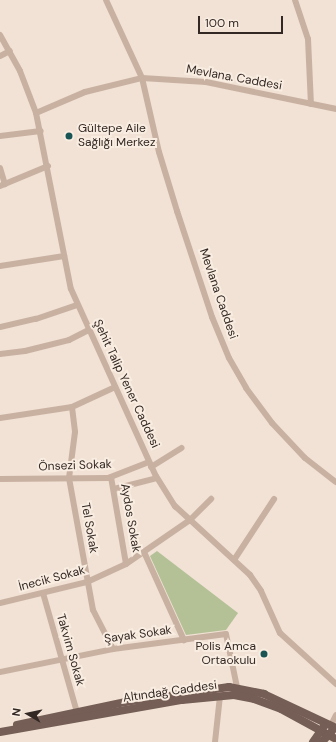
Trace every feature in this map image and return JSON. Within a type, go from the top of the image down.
[{"type":"main road","name":"Altındağ Caddesi","points":[[0,727],[125,702],[237,687],[278,699],[332,725]]},
{"type":"main road","name":"Altındağ Caddesi","points":[[0,732],[176,701],[220,696],[240,696],[261,701],[333,737]]},
{"type":"main road","points":[[312,742],[321,730],[332,725],[333,737],[322,742]]},
{"type":"street","name":"Mevlana Caddesi","points":[[106,0],[142,78],[173,198],[212,317],[229,358],[243,383],[272,423],[306,458],[336,482]]},
{"type":"street","points":[[295,0],[308,39],[311,104]]},
{"type":"street","name":"Şehit Talip Yener Caddesi","points":[[0,35],[10,51],[36,113],[48,166],[64,256],[77,305],[157,478],[171,501],[234,560],[258,585],[280,633],[336,684]]},
{"type":"street","points":[[0,56],[10,51]]},
{"type":"street","name":"Mevlana. Caddesi","points":[[36,113],[84,92],[142,78],[206,82],[336,109]]},
{"type":"street","points":[[0,136],[41,131]]},
{"type":"street","points":[[0,168],[2,185],[48,166]]},
{"type":"street","points":[[0,266],[64,256]]},
{"type":"street","points":[[0,327],[36,319],[77,305]]},
{"type":"street","points":[[0,354],[24,351],[69,340],[89,330]]},
{"type":"street","points":[[0,418],[72,406],[115,387]]},
{"type":"street","name":"Tel Sokak","points":[[72,406],[75,432],[69,478],[93,610],[113,649]]},
{"type":"street","name":"Önsezi Sokak","points":[[0,479],[111,477],[150,464],[181,448]]},
{"type":"street","name":"Aydos Sokak","points":[[111,477],[114,489],[116,515],[126,564]]},
{"type":"street","points":[[114,489],[157,478]]},
{"type":"street","name":"İnecik Sokak","points":[[0,603],[87,582],[126,564],[190,520],[211,499]]},
{"type":"street","points":[[234,560],[274,499]]},
{"type":"street","points":[[144,552],[184,640]]},
{"type":"street","name":"Takvim Sokak","points":[[43,593],[60,659],[77,712]]},
{"type":"street","name":"Şayak Sokak","points":[[0,672],[113,649],[226,634],[237,687]]},
{"type":"street","points":[[215,742],[220,696]]},
{"type":"street","points":[[332,725],[336,715]]},
{"type":"green space","points":[[157,551],[238,613],[226,630],[186,635],[150,556]]},
{"type":"place","name":"Gültepe Aile Sağlığı Merkez","points":[[69,136]]},
{"type":"place","name":"Polis Amca Ortaokulu","points":[[264,654]]}]
